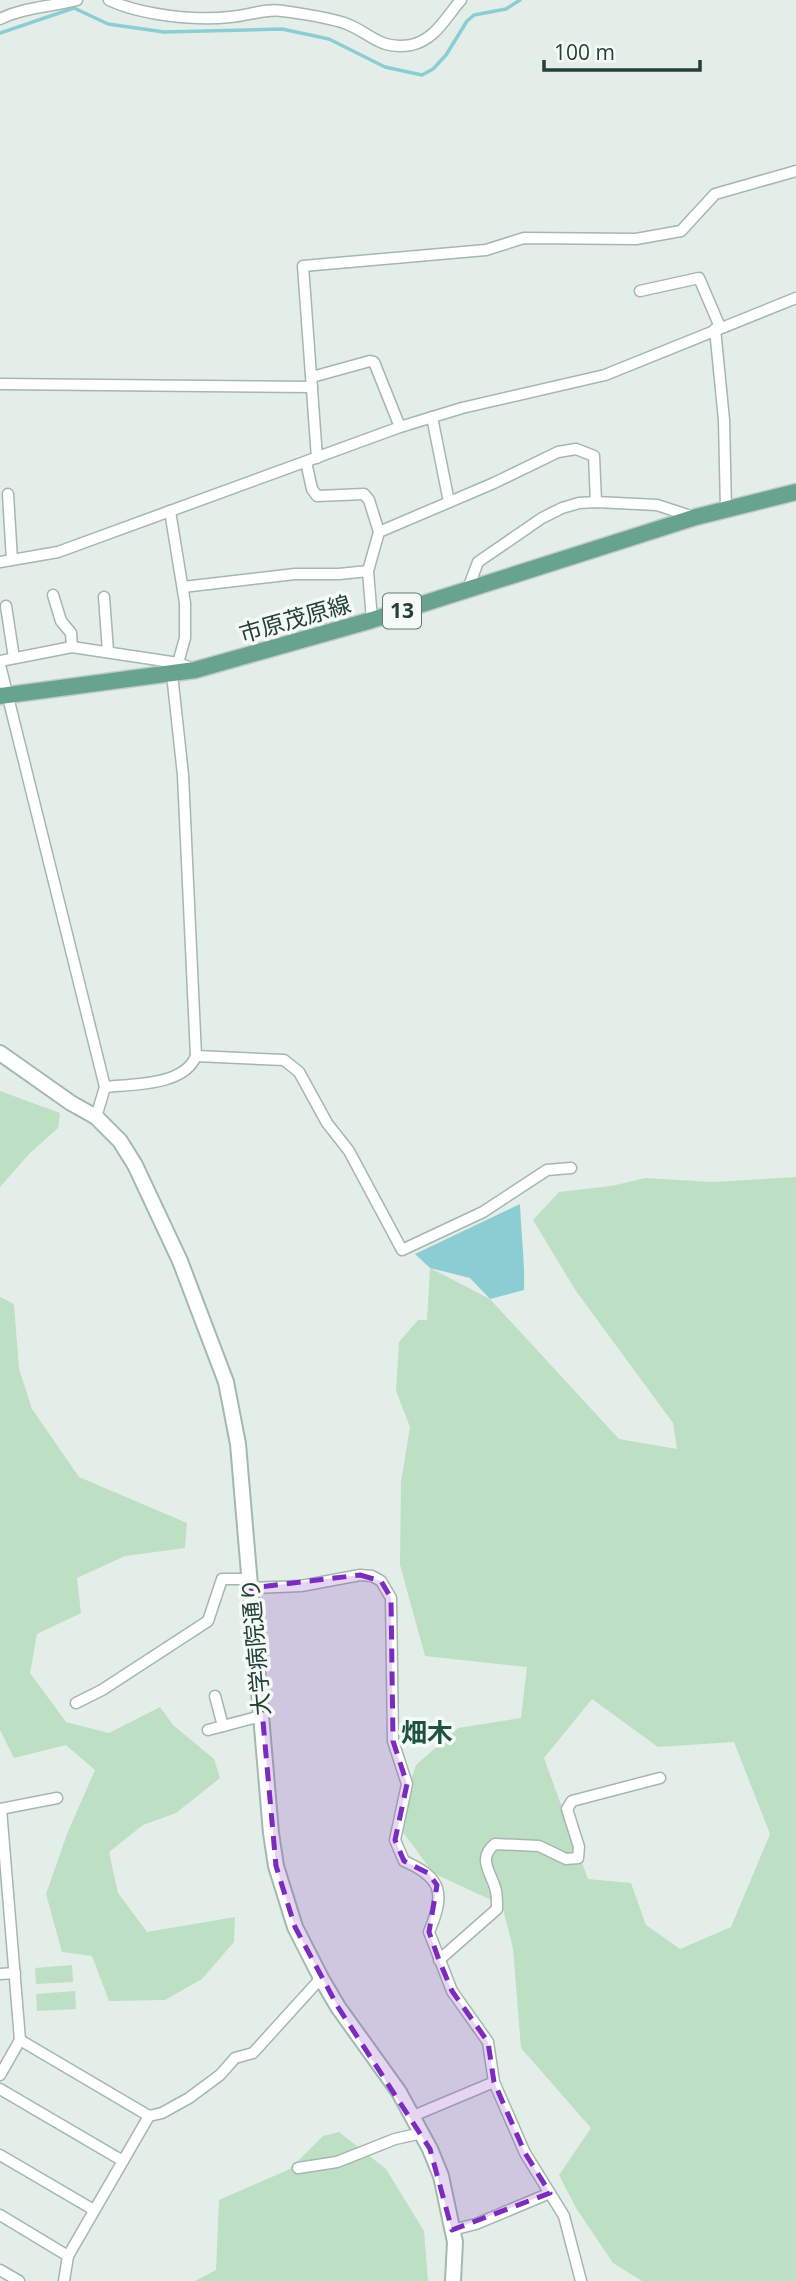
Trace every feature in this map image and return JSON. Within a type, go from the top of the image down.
[{"type":"main road","name":"市原茂原線","points":[[4,695],[175,669],[195,670],[467,591],[696,517],[796,492]]},
{"type":"street","points":[[0,19],[20,9],[77,0]]},
{"type":"street","points":[[109,0],[160,14],[187,18],[228,18],[266,10],[281,10],[348,24],[385,46],[424,41],[435,33],[461,0]]},
{"type":"street","points":[[317,458],[303,266],[486,250],[524,238],[636,239],[681,231],[715,194],[796,171]]},
{"type":"street","points":[[640,290],[699,278],[717,328],[724,420],[726,510]]},
{"type":"street","points":[[0,562],[58,552],[432,417],[605,375],[796,298]]},
{"type":"street","points":[[0,384],[312,382],[370,361],[374,362],[400,427]]},
{"type":"street","points":[[432,417],[449,502]]},
{"type":"street","points":[[379,532],[494,484],[558,452],[576,449],[594,456],[596,502]]},
{"type":"street","points":[[306,462],[312,489],[317,496],[364,494],[369,500],[379,532],[368,571],[372,620]]},
{"type":"street","points":[[8,494],[12,560]]},
{"type":"street","points":[[467,591],[478,562],[542,518],[579,503],[657,505],[696,517]]},
{"type":"street","points":[[105,1087],[168,1079],[182,1074],[192,1066],[195,1056],[183,775],[175,669],[186,638],[183,587],[170,511]]},
{"type":"street","points":[[183,587],[295,574],[368,571]]},
{"type":"street","points":[[52,595],[61,621],[71,633],[72,647]]},
{"type":"street","points":[[104,597],[108,651]]},
{"type":"street","points":[[6,606],[14,658]]},
{"type":"street","points":[[96,1117],[105,1087],[4,695],[0,663],[72,647],[108,651],[175,669]]},
{"type":"street","name":"大学病院通り","points":[[0,1053],[71,1103],[96,1117],[120,1141],[135,1165],[180,1261],[226,1382],[238,1444],[276,1866],[295,1927],[321,1978],[413,2116],[441,2176],[455,2242],[453,2281]]},
{"type":"street","points":[[195,1056],[284,1060],[299,1072],[327,1123],[349,1151],[402,1250],[483,1212],[547,1170],[571,1168]]},
{"type":"street","points":[[76,1703],[102,1690],[208,1620],[222,1579],[250,1584],[301,1586],[360,1575],[375,1577],[386,1587],[391,1598],[393,1741],[407,1784],[395,1840],[404,1861],[428,1873],[437,1885],[436,1915],[429,1932],[439,1960],[452,1991],[488,2042],[494,2082],[525,2153],[564,2216],[581,2281]]},
{"type":"street","points":[[215,1696],[223,1726]]},
{"type":"street","points":[[208,1730],[261,1716]]},
{"type":"street","points":[[439,1960],[497,1909],[496,1891],[485,1863],[488,1850],[495,1844],[539,1846],[566,1859],[578,1858],[579,1847],[567,1809],[572,1801],[660,1778]]},
{"type":"street","points":[[0,2075],[20,2040],[1,1809],[57,1798]]},
{"type":"street","points":[[0,1974],[15,1973]]},
{"type":"street","points":[[20,2040],[149,2116],[162,2113],[189,2098],[220,2075],[235,2058],[253,2053],[321,1978]]},
{"type":"street","points":[[413,2116],[494,2082]]},
{"type":"street","points":[[0,2089],[123,2161]]},
{"type":"street","points":[[64,2281],[68,2256],[149,2116]]},
{"type":"street","points":[[298,2168],[337,2162],[395,2139],[422,2133]]},
{"type":"street","points":[[0,2155],[94,2210]]},
{"type":"street","points":[[452,2230],[476,2224],[550,2193]]},
{"type":"street","points":[[0,2215],[68,2256]]},
{"type":"street","points":[[0,2270],[19,2281]]},
{"type":"highlighted area","points":[[360,1575],[381,1581],[391,1598],[393,1741],[407,1784],[395,1840],[404,1861],[428,1873],[437,1885],[429,1932],[439,1960],[452,1991],[488,2042],[494,2082],[525,2153],[550,2193],[452,2230],[430,2149],[338,2007],[295,1927],[276,1866],[251,1588]]},
{"type":"green space","points":[[0,1091],[60,1113],[58,1128],[30,1153],[0,1187]]},
{"type":"green space","points":[[796,1177],[796,2281],[642,2281],[613,2263],[576,2208],[559,2175],[591,2128],[521,2048],[513,1948],[502,1905],[433,1873],[397,1824],[416,1765],[458,1728],[521,1718],[527,1667],[425,1656],[400,1565],[401,1482],[410,1427],[396,1391],[399,1342],[418,1320],[427,1320],[430,1268],[490,1299],[619,1439],[677,1449],[673,1423],[576,1291],[533,1220],[559,1192],[611,1186],[646,1178],[712,1182]],"holes":[[[592,1699],[658,1747],[734,1742],[770,1834],[731,1927],[680,1949],[646,1925],[631,1883],[588,1879],[544,1758]]]},
{"type":"green space","points":[[0,1297],[14,1304],[19,1369],[32,1409],[79,1477],[187,1523],[185,1548],[125,1556],[77,1578],[81,1613],[37,1634],[30,1673],[66,1722],[109,1733],[160,1707],[173,1725],[214,1759],[220,1778],[176,1813],[143,1825],[109,1852],[118,1893],[147,1932],[235,1917],[234,1942],[202,1979],[165,2000],[109,2001],[92,1956],[62,1952],[46,1894],[67,1834],[95,1770],[66,1745],[14,1758],[0,1730]]},
{"type":"green space","points":[[72,1965],[73,1982],[36,1984],[35,1968]]},
{"type":"green space","points":[[75,1991],[76,2009],[37,2011],[36,1994]]},
{"type":"green space","points":[[339,2132],[386,2169],[424,2231],[428,2281],[195,2281],[216,2270],[219,2200],[290,2169],[323,2136]]},
{"type":"water","points":[[520,1204],[524,1290],[490,1299],[470,1278],[430,1268],[415,1254]]},
{"type":"waterway","points":[[0,33],[74,8],[108,24],[164,32],[282,29],[329,39],[385,67],[422,75],[433,69],[446,55],[467,21],[474,15],[506,9],[520,0]]},
{"type":"district","name":"畑木","points":[[427,1733]]}]
